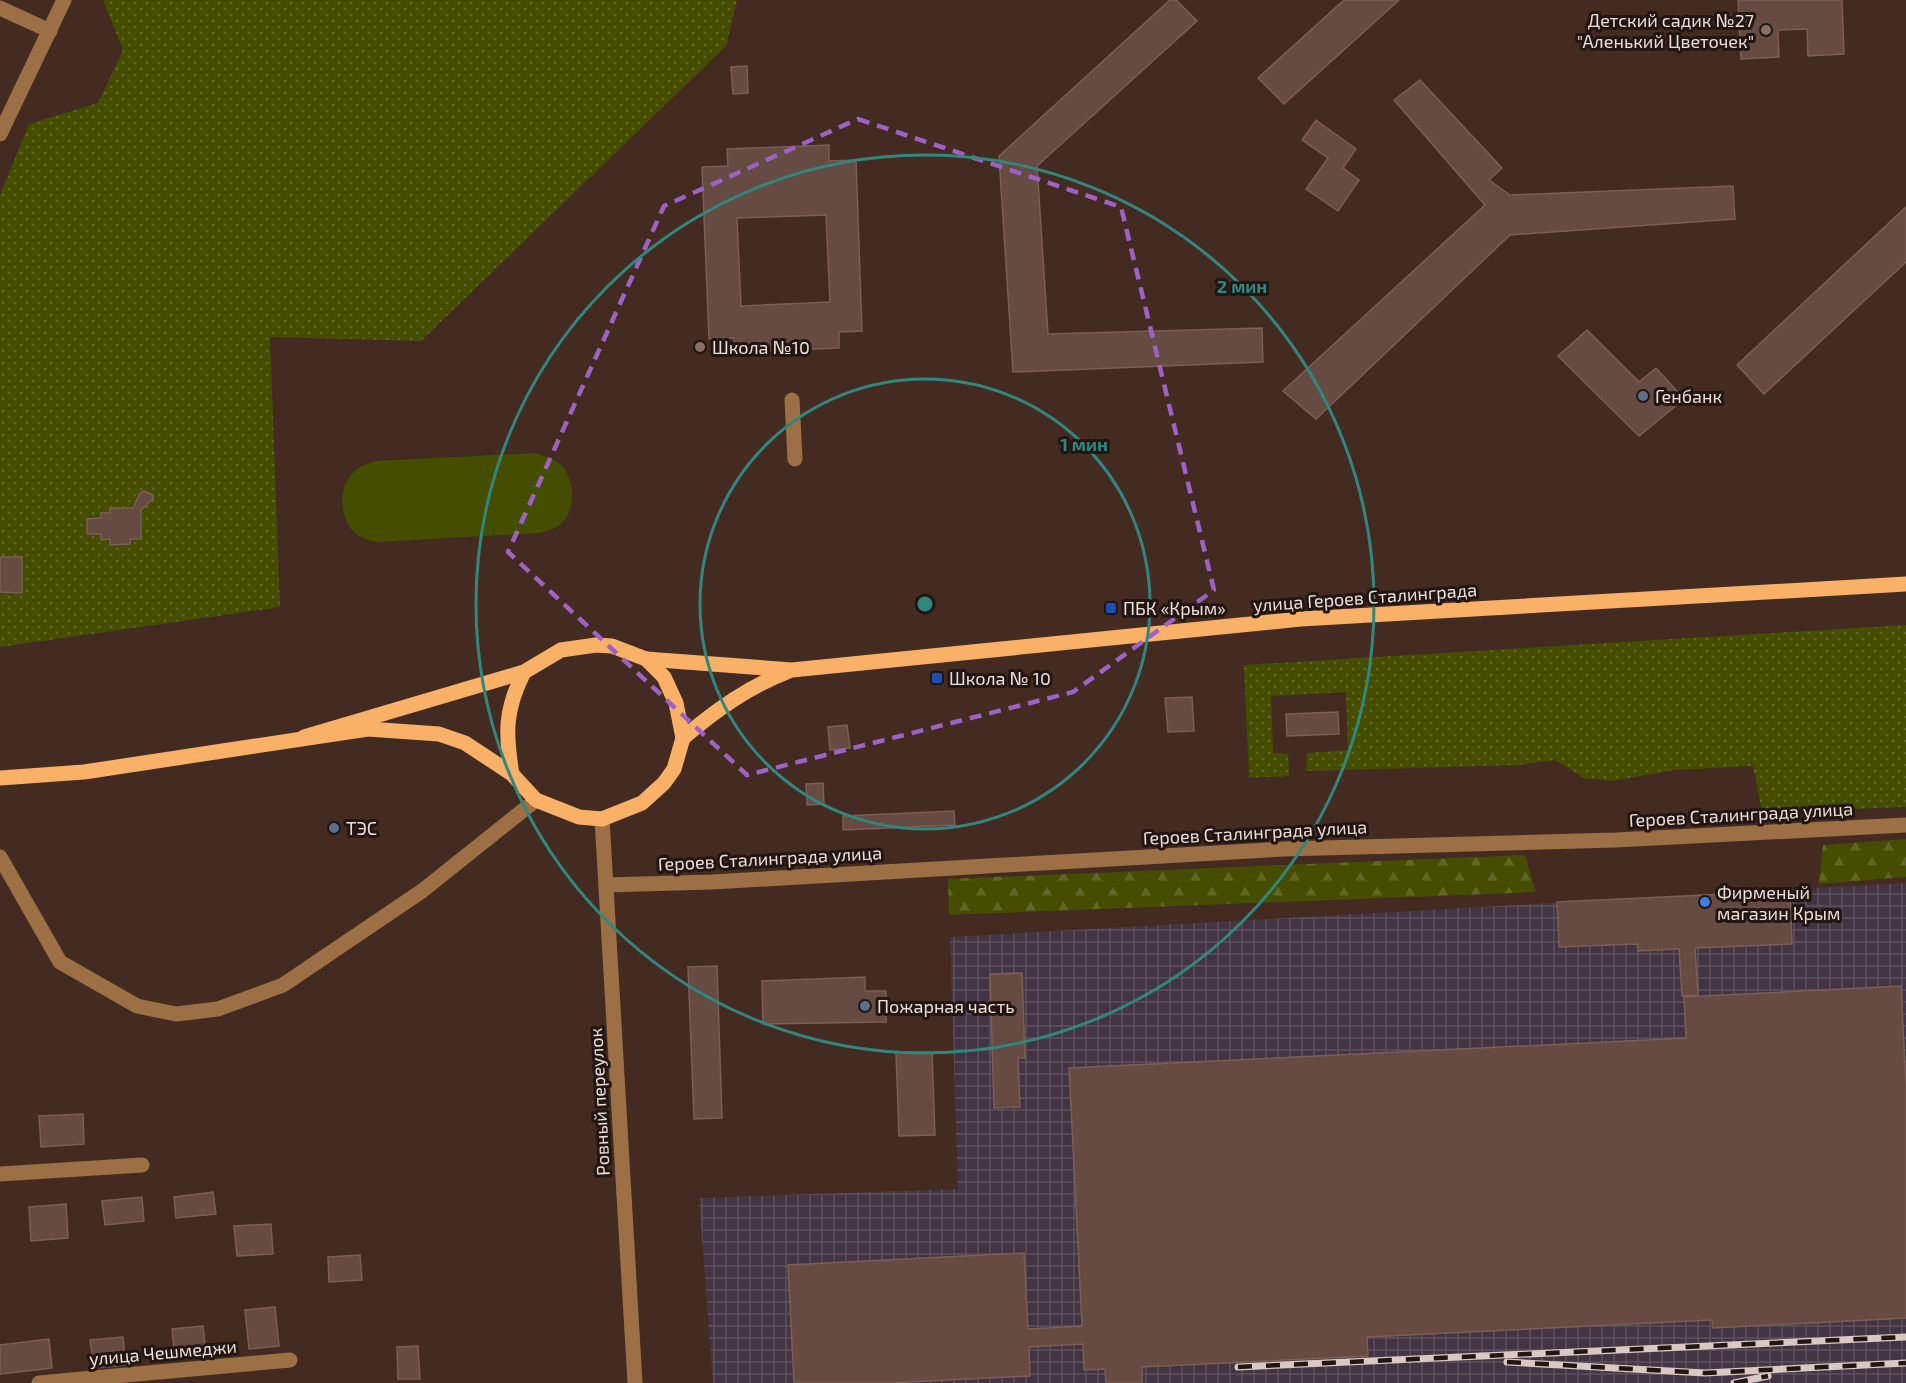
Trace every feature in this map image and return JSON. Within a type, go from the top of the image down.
[{"type":"main road","name":"улица Героев Сталинграда","points":[[646,659],[792,670],[1301,619],[1906,584]]},
{"type":"main road","points":[[0,778],[84,772],[368,729],[439,734],[465,743],[512,774],[536,801],[579,817],[602,819],[642,803],[664,783],[674,769],[683,738],[680,719],[664,677],[646,659],[612,646],[578,646],[561,650],[524,672],[304,737]]},
{"type":"main road","name":"улица Героев Сталинграда","points":[[683,738],[731,700],[759,683],[792,670]]},
{"type":"main road","points":[[512,774],[507,741],[507,715],[524,672]]},
{"type":"street","points":[[0,134],[64,0]]},
{"type":"street","points":[[0,8],[50,31]]},
{"type":"street","points":[[792,400],[795,459]]},
{"type":"street","points":[[0,857],[60,962],[136,1006],[176,1014],[218,1009],[283,985],[422,891],[536,801]]},
{"type":"street","name":"Ровный переулок","points":[[602,819],[635,1383]]},
{"type":"street","name":"Героев Сталинграда улица","points":[[606,885],[712,882],[1284,849],[1616,840],[1906,825]]},
{"type":"street","points":[[0,1174],[142,1165]]},
{"type":"street","name":"улица Чешмеджи","points":[[39,1383],[290,1360]]},
{"type":"highlighted area","points":[[858,119],[1121,207],[1214,590],[1073,692],[747,775],[508,552],[664,206]]},
{"type":"shaded area","points":[[1906,883],[1906,1383],[713,1383],[699,1198],[958,1189],[950,937]]},
{"type":"green space","points":[[103,0],[737,0],[726,46],[421,341],[270,337],[280,607],[0,647],[0,195],[29,124],[98,103],[123,50]]},
{"type":"green space","points":[[534,453],[560,464],[569,478],[571,487],[571,505],[568,514],[564,521],[551,530],[539,533],[378,542],[355,533],[344,516],[342,498],[347,481],[358,468],[375,461]]},
{"type":"green space","points":[[1906,625],[1906,807],[1762,812],[1753,766],[1675,770],[1611,781],[1584,778],[1555,760],[1519,765],[1306,771],[1307,753],[1348,750],[1346,692],[1271,696],[1273,753],[1288,754],[1289,776],[1249,778],[1244,665]]},
{"type":"green space","points":[[1906,839],[1906,877],[1819,884],[1823,845]]},
{"type":"green space","points":[[1525,855],[1536,892],[949,915],[948,879]]},
{"type":"building","points":[[1170,0],[1176,0],[1197,21],[1037,166],[1048,334],[1262,328],[1263,362],[1013,372],[999,156]]},
{"type":"building","points":[[1344,0],[1399,0],[1284,104],[1258,78]]},
{"type":"building","name":"Детский садик №27 \"Аленький Цветочек\"","points":[[1738,0],[1842,0],[1844,54],[1808,56],[1807,29],[1778,30],[1779,57],[1741,59]]},
{"type":"building","points":[[747,66],[748,93],[733,94],[731,67]]},
{"type":"building","points":[[1420,80],[1502,168],[1489,180],[1510,195],[1733,186],[1735,219],[1510,235],[1316,419],[1283,391],[1485,205],[1394,100]]},
{"type":"building","points":[[1316,120],[1356,149],[1343,168],[1359,180],[1338,211],[1306,189],[1328,158],[1302,140]]},
{"type":"building","points":[[829,145],[829,161],[856,160],[862,331],[839,332],[839,348],[735,352],[734,338],[709,339],[702,167],[728,166],[727,149]],"holes":[[[826,215],[830,302],[741,306],[737,218]]]},
{"type":"building","points":[[1906,207],[1906,262],[1764,394],[1737,365]]},
{"type":"building","points":[[1587,330],[1639,382],[1656,368],[1684,399],[1639,436],[1558,356]]},
{"type":"building","points":[[144,491],[153,495],[153,499],[141,510],[141,539],[130,539],[130,544],[110,545],[110,539],[101,540],[101,534],[87,534],[87,519],[101,518],[101,513],[110,513],[110,508],[133,508],[140,493]]},
{"type":"building","points":[[0,557],[22,557],[22,593],[0,592]]},
{"type":"building","points":[[1192,697],[1194,731],[1168,732],[1165,698]]},
{"type":"building","points":[[1338,712],[1339,734],[1287,736],[1286,714]]},
{"type":"building","points":[[847,725],[850,748],[830,750],[828,727]]},
{"type":"building","points":[[823,783],[824,804],[807,805],[806,784]]},
{"type":"building","points":[[954,811],[955,825],[843,830],[843,816]]},
{"type":"building","points":[[1790,891],[1792,944],[1695,948],[1698,995],[1682,996],[1679,949],[1638,951],[1637,944],[1559,947],[1557,902]]},
{"type":"building","points":[[717,966],[722,1118],[694,1119],[688,967]]},
{"type":"building","points":[[1022,973],[1025,1058],[1018,1058],[1020,1107],[994,1108],[990,974]]},
{"type":"building","points":[[865,977],[865,991],[886,991],[886,1022],[763,1024],[762,981]]},
{"type":"building","points":[[1901,986],[1906,1087],[1906,1318],[1713,1328],[1712,1320],[1367,1337],[1368,1356],[1142,1367],[1142,1383],[1106,1383],[1105,1369],[1084,1370],[1083,1344],[1029,1347],[1030,1376],[888,1383],[794,1383],[788,1265],[1024,1253],[1028,1329],[1082,1326],[1069,1068],[1686,1038],[1684,997]]},
{"type":"building","points":[[932,1052],[935,1135],[899,1136],[896,1053]]},
{"type":"building","points":[[83,1114],[84,1144],[41,1147],[39,1116]]},
{"type":"building","points":[[213,1192],[216,1214],[176,1218],[174,1197]]},
{"type":"building","points":[[142,1197],[144,1221],[105,1225],[102,1201]]},
{"type":"building","points":[[66,1204],[68,1238],[31,1241],[29,1207]]},
{"type":"building","points":[[271,1224],[273,1254],[237,1256],[234,1226]]},
{"type":"building","points":[[360,1255],[362,1280],[329,1282],[328,1257]]},
{"type":"building","points":[[275,1307],[279,1346],[249,1349],[245,1310]]},
{"type":"building","points":[[203,1326],[206,1354],[175,1358],[172,1329]]},
{"type":"building","points":[[123,1337],[126,1365],[94,1368],[90,1340]]},
{"type":"building","points":[[49,1339],[52,1368],[0,1374],[0,1345]]},
{"type":"building","points":[[418,1346],[420,1379],[398,1379],[397,1347]]},
{"type":"railway","points":[[1238,1367],[1906,1337]]},
{"type":"railway","points":[[1507,1362],[1705,1373],[1906,1363]]},
{"type":"railway","points":[[1734,1383],[1768,1376]]},
{"type":"place","name":"Детский садик №27 \"Аленький Цветочек\"","points":[[1766,30]]},
{"type":"place","name":"Школа №10","points":[[700,347]]},
{"type":"place","name":"Генбанк","points":[[1643,396]]},
{"type":"place","name":"ПБК «Крым»","points":[[1111,608]]},
{"type":"place","name":"Школа № 10","points":[[937,678]]},
{"type":"place","name":"ТЭС","points":[[334,828]]},
{"type":"place","name":"Фирменый магазин Крым","points":[[1705,902]]},
{"type":"place","name":"Пожарная часть","points":[[865,1006]]}]
